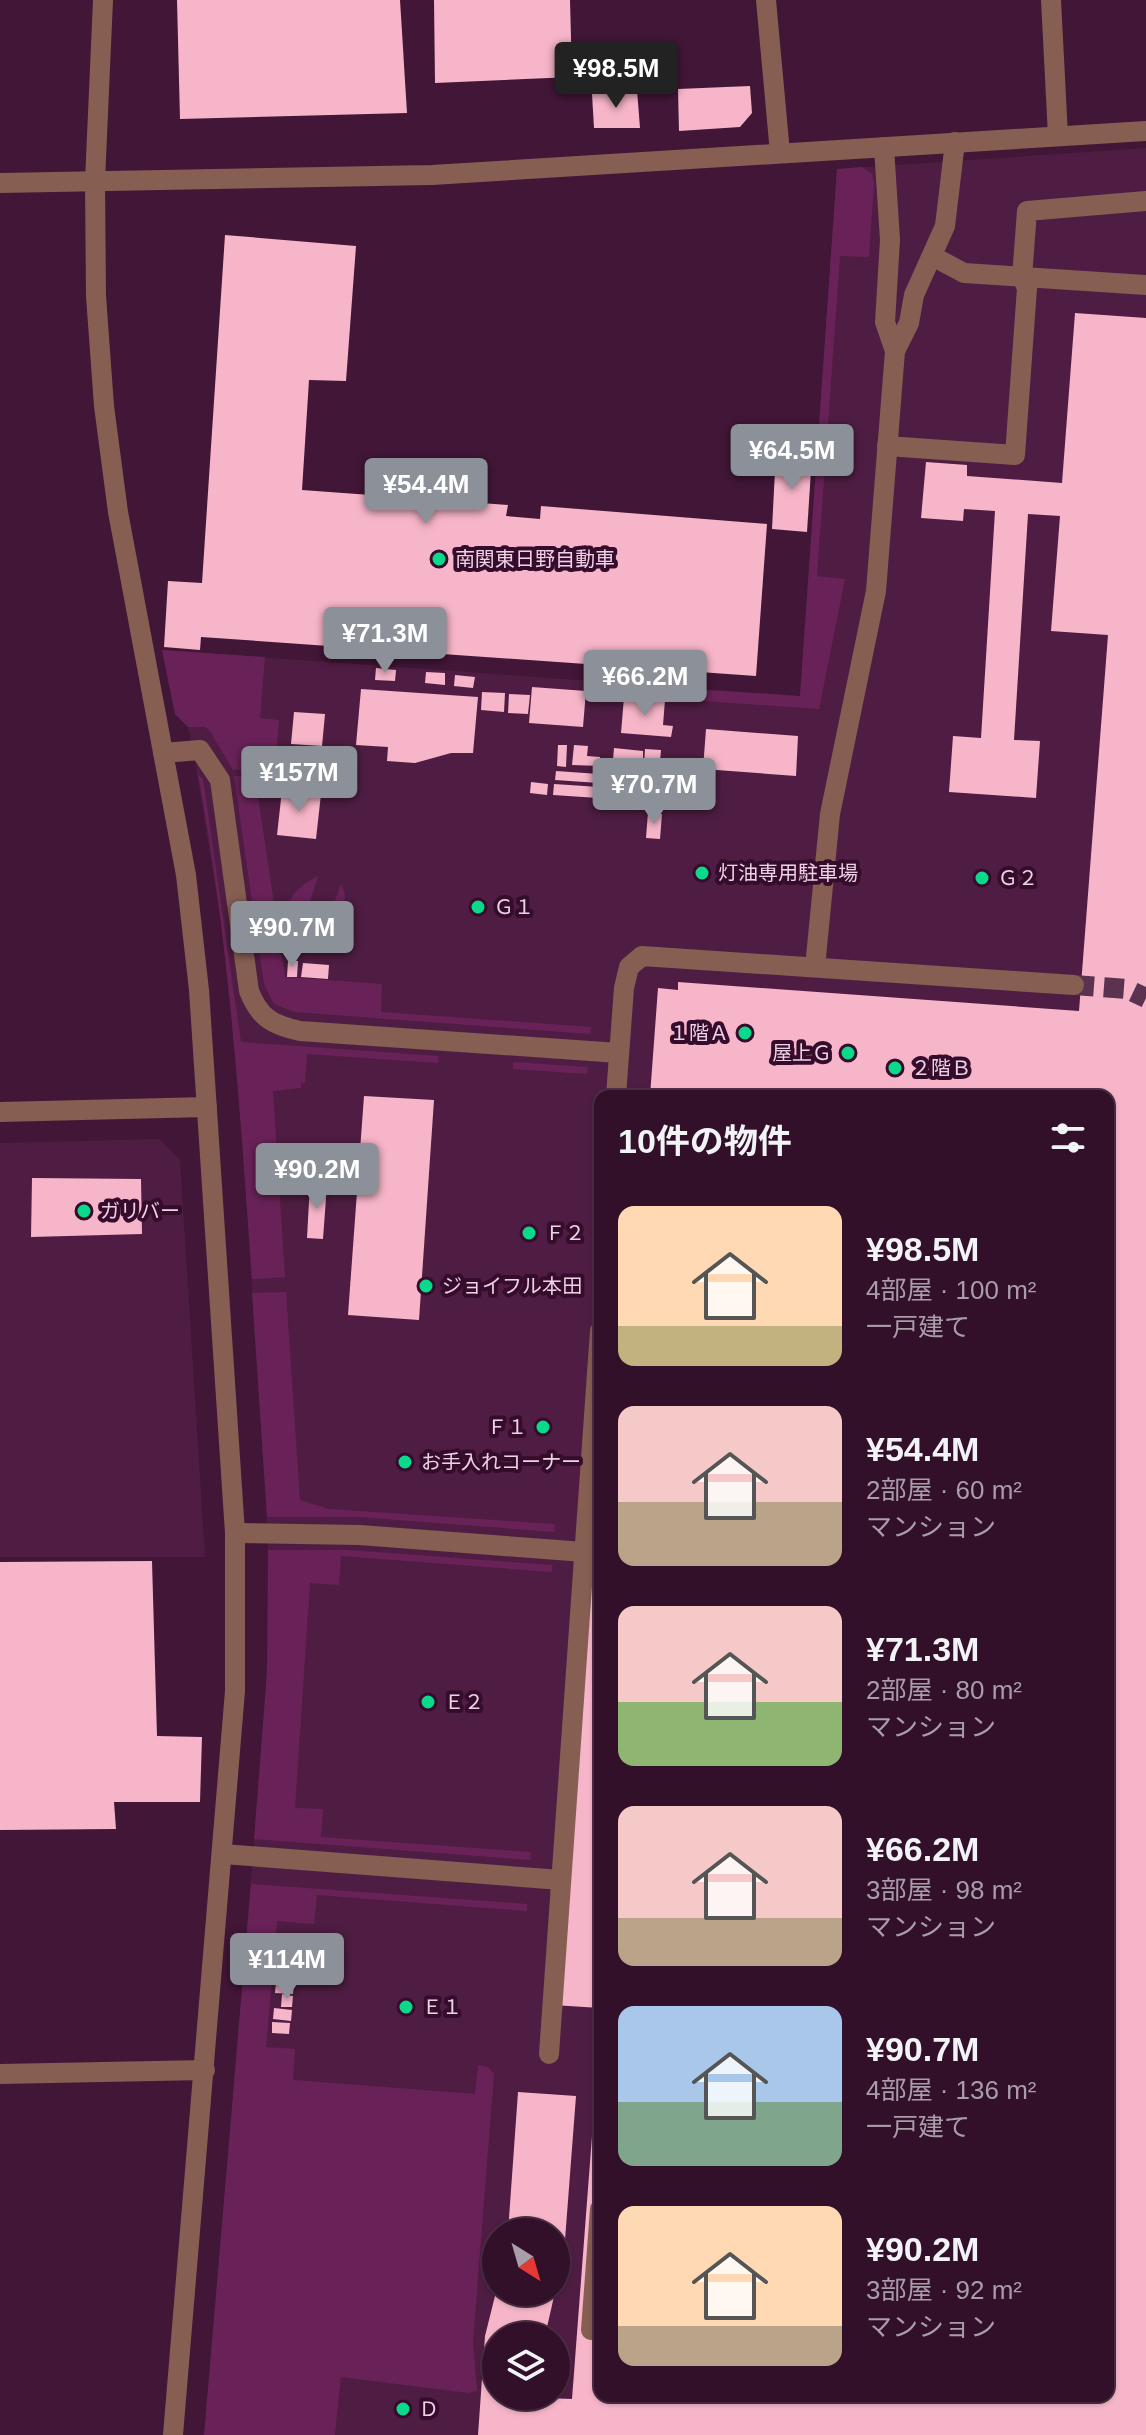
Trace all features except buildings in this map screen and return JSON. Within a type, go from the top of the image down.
[{"type":"street","points":[[103,0],[95,181],[96,296],[104,406],[118,512],[186,875],[207,1107],[235,1533],[235,1691],[173,2435]]},
{"type":"street","points":[[766,0],[780,153]]},
{"type":"street","points":[[1051,0],[1058,136]]},
{"type":"street","points":[[0,183],[432,175],[1146,131]]},
{"type":"street","points":[[815,967],[830,814],[876,591],[895,351],[909,323],[914,295],[945,226],[955,142]]},
{"type":"street","points":[[884,147],[890,240],[885,322],[895,351]]},
{"type":"street","points":[[887,446],[1015,455],[1027,288],[1022,277],[1027,211],[1146,201]]},
{"type":"street","points":[[932,256],[964,273],[1146,285]]},
{"type":"street","points":[[163,753],[200,750],[220,780],[249,991],[255,1008],[265,1019],[300,1031],[619,1053]]},
{"type":"street","points":[[616,1090],[629,967],[642,956],[1074,985]]},
{"type":"street","points":[[0,1112],[207,1107]]},
{"type":"street","points":[[549,2054],[594,1414]]},
{"type":"street","points":[[235,1533],[360,1535],[584,1552]]},
{"type":"street","points":[[223,1854],[561,1880]]},
{"type":"street","points":[[0,2074],[205,2070]]},
{"type":"street","points":[[591,2330],[594,2290]]},
{"type":"shaded area","name":"ジョイフル本田","points":[[1146,148],[1146,2435],[335,2435],[344,2348],[233,2092],[264,1727],[269,1616],[267,1517],[236,1041],[226,952],[193,749],[188,727],[175,714],[162,650],[800,696],[837,169]]},
{"type":"shaded area","points":[[862,167],[872,174],[874,183],[869,257],[840,256],[817,576],[845,579],[819,709],[676,699],[677,688],[800,696],[837,169]]},
{"type":"shaded area","points":[[162,650],[265,657],[260,718],[279,720],[276,756],[285,768],[233,770],[210,731],[205,727],[188,727],[175,714]]},
{"type":"shaded area","points":[[198,774],[203,779],[241,1042],[439,1056],[438,1063],[307,1054],[305,1083],[301,1082],[301,1088],[273,1091],[285,1277],[252,1279],[226,962]]},
{"type":"shaded area","points":[[234,776],[255,776],[285,977],[382,984],[381,1012],[591,1027],[590,1034],[294,1012],[274,1004],[264,984]]},
{"type":"shaded area","points":[[318,876],[310,902],[332,909],[341,884],[345,894],[341,941],[318,952],[297,941],[290,927],[288,910],[294,894]]},
{"type":"shaded area","points":[[513,1062],[588,1067],[587,1074],[513,1069]]},
{"type":"shaded area","points":[[159,1139],[180,1160],[205,1557],[0,1557],[0,1143]]},
{"type":"shaded area","points":[[286,1292],[300,1500],[329,1509],[555,1524],[554,1532],[359,1517],[267,1517],[252,1293]]},
{"type":"shaded area","points":[[268,1550],[349,1550],[552,1565],[552,1572],[341,1556],[339,1585],[310,1583],[295,1808],[323,1809],[321,1837],[531,1852],[530,1860],[254,1839],[267,1672]]},
{"type":"shaded area","points":[[251,1884],[527,1904],[527,1911],[317,1895],[314,1924],[277,1921],[266,2047],[295,2049],[293,2080],[475,2094],[478,2065],[488,2067],[494,2074],[473,2342],[477,2390],[469,2393],[341,2377],[335,2435],[204,2435]]},
{"type":"tunnel","points":[[1074,985],[1127,989],[1146,998]]},
{"type":"place","name":"南関東日野自動車","points":[[439,559]]},
{"type":"place","name":"灯油専用駐車場","points":[[702,873]]},
{"type":"place","name":"Ｇ２","points":[[982,878]]},
{"type":"place","name":"Ｇ１","points":[[478,907]]},
{"type":"place","name":"１階Ａ","points":[[745,1033]]},
{"type":"place","name":"屋上Ｇ","points":[[848,1053]]},
{"type":"place","name":"２階Ｂ","points":[[895,1068]]},
{"type":"place","name":"ガリバー","points":[[84,1211]]},
{"type":"place","name":"Ｆ２","points":[[529,1233]]},
{"type":"place","name":"ジョイフル本田","points":[[426,1286]]},
{"type":"place","name":"Ｆ１","points":[[543,1427]]},
{"type":"place","name":"お手入れコーナー","points":[[405,1462]]},
{"type":"place","name":"Ｅ２","points":[[428,1702]]},
{"type":"place","name":"Ｅ１","points":[[406,2007]]},
{"type":"place","name":"Ｄ","points":[[403,2409]]}]
